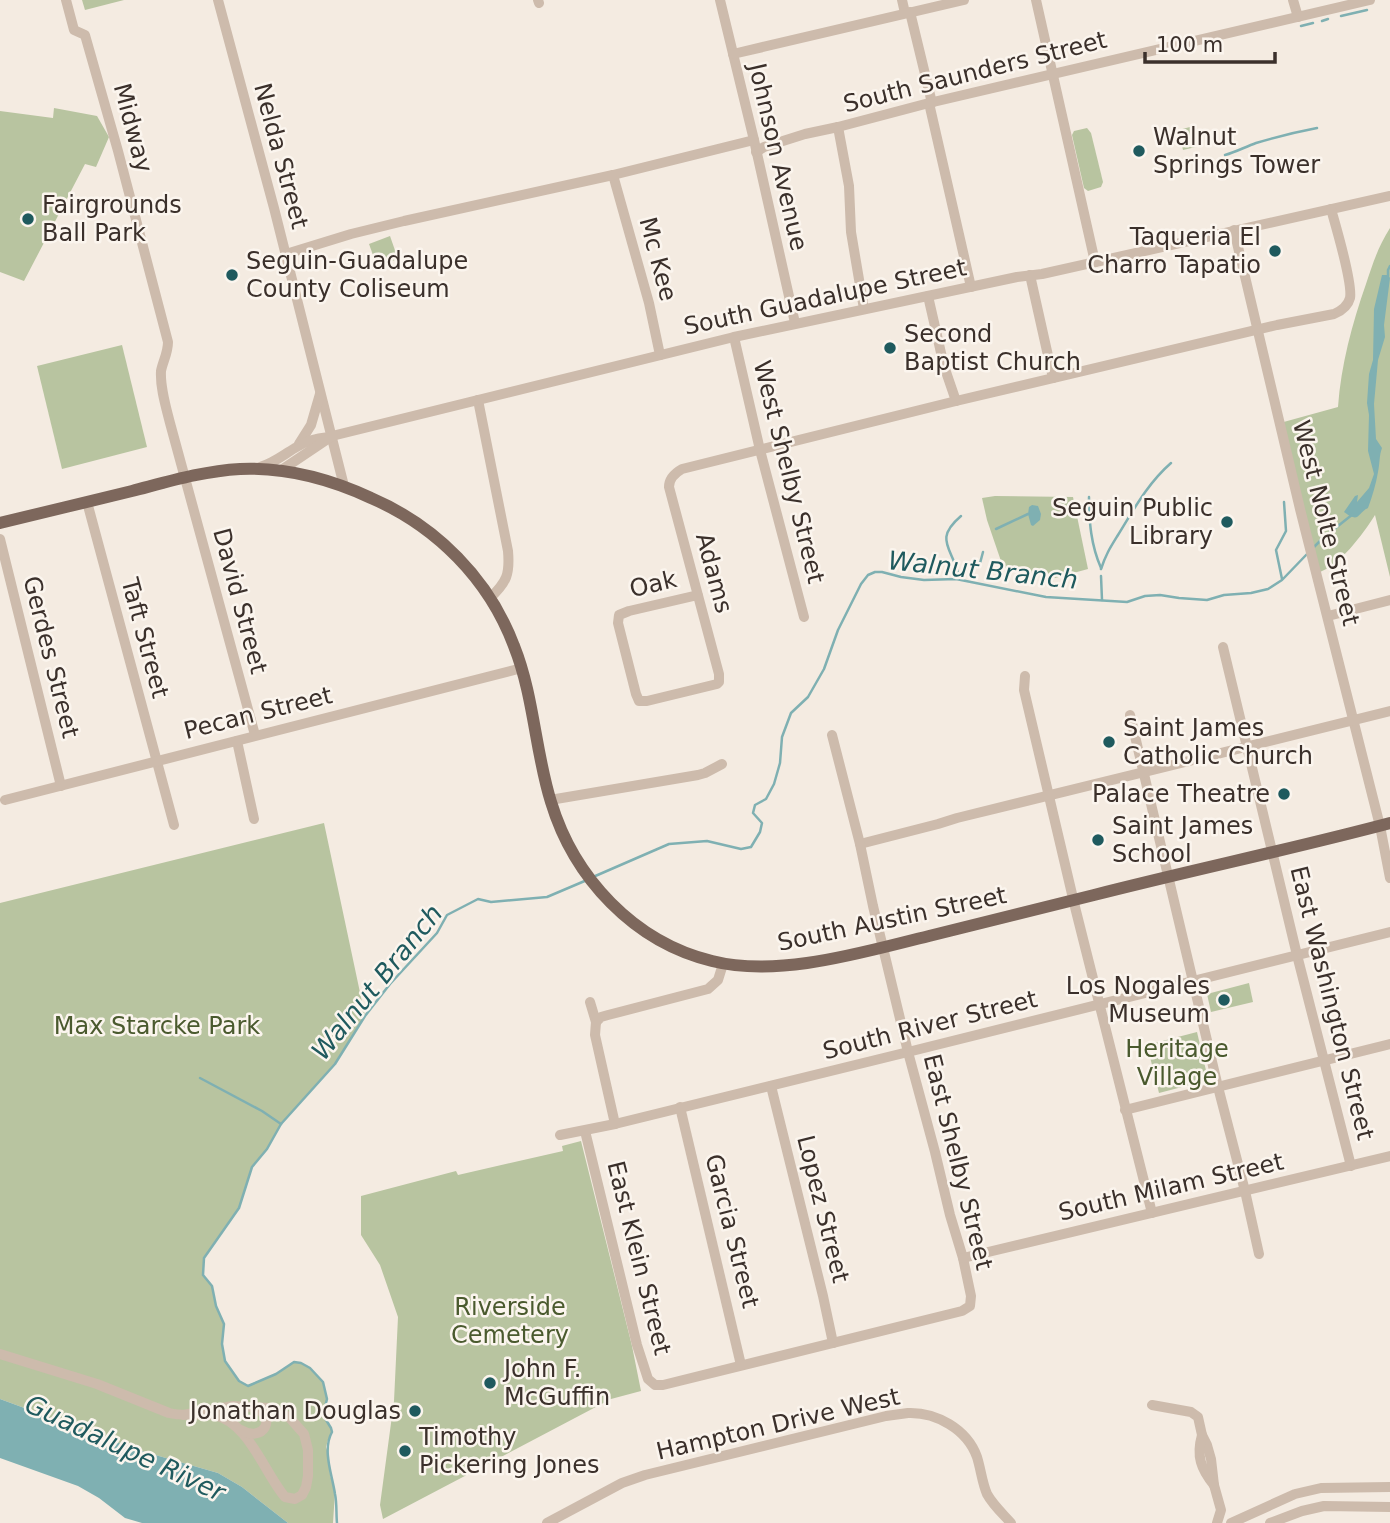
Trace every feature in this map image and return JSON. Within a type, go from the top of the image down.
[{"type":"main road","name":"South Austin Street","points":[[0,523],[185,478],[237,469],[312,476],[344,486],[410,517],[461,561],[490,598],[513,641],[522,668],[550,800],[570,850],[587,875],[612,905],[634,925],[657,940],[684,952],[723,964],[786,966],[883,948],[1385,825]]},
{"type":"street","name":"Midway","points":[[66,0],[74,30],[85,35],[168,342],[161,379],[185,478]]},
{"type":"street","name":"Nelda Street","points":[[218,0],[344,486]]},
{"type":"street","name":"Johnson Avenue","points":[[720,0],[795,323]]},
{"type":"street","points":[[902,0],[908,13],[931,103],[971,287]]},
{"type":"street","points":[[733,54],[964,0]]},
{"type":"street","points":[[1035,0],[1095,262]]},
{"type":"street","points":[[1293,0],[1298,17]]},
{"type":"street","name":"South Saunders Street","points":[[756,152],[775,143],[931,103],[1370,0]]},
{"type":"street","points":[[838,127],[849,186],[851,232],[864,309]]},
{"type":"street","points":[[286,254],[404,221],[613,175],[754,140]]},
{"type":"street","name":"Mc Kee","points":[[613,175],[649,303],[660,355]]},
{"type":"street","name":"South Guadalupe Street","points":[[281,471],[332,436],[795,323],[1095,262],[1390,196]]},
{"type":"street","points":[[760,450],[1053,378],[1334,314],[1341,311],[1350,299],[1349,284],[1331,209]]},
{"type":"street","name":"West Nolte Street","points":[[1234,230],[1353,720],[1385,825],[1390,878]]},
{"type":"street","points":[[1030,275],[1053,378]]},
{"type":"street","points":[[928,296],[944,366],[956,401]]},
{"type":"street","name":"West Shelby Street","points":[[734,337],[760,450],[804,617]]},
{"type":"street","points":[[297,446],[311,425],[320,394]]},
{"type":"street","points":[[478,400],[510,567],[507,578],[490,598]]},
{"type":"street","points":[[255,469],[270,464],[297,446],[332,436]]},
{"type":"street","name":"Adams","points":[[639,701],[719,682],[669,487],[673,476],[682,469],[760,450]]},
{"type":"street","name":"David Street","points":[[185,478],[255,735]]},
{"type":"street","name":"Taft Street","points":[[87,502],[174,825]]},
{"type":"street","name":"Gerdes Street","points":[[0,539],[61,786]]},
{"type":"street","name":"Oak","points":[[639,701],[618,623],[619,615],[698,595]]},
{"type":"street","points":[[1328,615],[1390,600]]},
{"type":"street","name":"East Washington Street","points":[[1223,647],[1351,1166]]},
{"type":"street","name":"Pecan Street","points":[[5,800],[522,668]]},
{"type":"street","points":[[1025,676],[1024,690],[1048,796],[1152,1213]]},
{"type":"street","points":[[860,844],[1390,711]]},
{"type":"street","points":[[1130,715],[1259,1254]]},
{"type":"street","points":[[832,735],[883,948]]},
{"type":"street","points":[[237,741],[254,819]]},
{"type":"street","points":[[550,800],[698,775],[722,764]]},
{"type":"street","name":"South River Street","points":[[560,1135],[615,1124],[1099,1006],[1390,932]]},
{"type":"street","name":"East Shelby Street","points":[[833,1343],[962,1311],[970,1306],[971,1296],[963,1258],[883,948]]},
{"type":"street","points":[[596,1022],[607,1015],[708,989],[718,980],[723,964]]},
{"type":"street","name":"East Klein Street","points":[[590,1002],[615,1124]]},
{"type":"street","points":[[1125,1110],[1390,1044]]},
{"type":"street","name":"Lopez Street","points":[[771,1086],[833,1343]]},
{"type":"street","name":"Garcia Street","points":[[680,1107],[741,1365]]},
{"type":"street","name":"East Klein Street","points":[[585,1131],[637,1345],[648,1379],[655,1385],[663,1385],[741,1365]]},
{"type":"street","name":"South Milam Street","points":[[963,1258],[1390,1156]]},
{"type":"street","points":[[741,1365],[833,1343]]},
{"type":"street","points":[[0,1354],[97,1384],[160,1411],[183,1415],[215,1415],[249,1434],[259,1434],[267,1424],[265,1415],[253,1407]]},
{"type":"street","points":[[1152,1405],[1191,1412],[1198,1417],[1202,1435],[1198,1448],[1201,1463],[1214,1485],[1221,1510],[1233,1522],[1295,1494],[1321,1488],[1390,1487]]},
{"type":"street","points":[[183,1415],[227,1406],[270,1408],[283,1413],[296,1423],[304,1434],[308,1450],[308,1476],[302,1495],[295,1500],[285,1497],[253,1446],[234,1426]]},
{"type":"street","name":"Hampton Drive West","points":[[547,1523],[622,1483],[645,1475],[886,1416],[909,1413],[942,1420],[968,1440],[989,1496],[1011,1523]]},
{"type":"street","points":[[1270,1523],[1324,1506],[1390,1507]]},
{"type":"street","points":[[1217,1523],[1221,1510]]},
{"type":"green space","points":[[82,0],[124,0],[85,10]]},
{"type":"green space","name":"Fairgrounds Ball Park","points":[[54,108],[97,116],[109,137],[96,167],[85,164],[24,281],[0,272],[0,111],[53,118]]},
{"type":"green space","points":[[1190,127],[1196,147],[1183,150],[1178,130]]},
{"type":"green space","points":[[1087,128],[1091,133],[1103,182],[1101,187],[1088,191],[1084,188],[1072,135],[1074,131]]},
{"type":"green space","points":[[1390,228],[1390,577],[1375,515],[1342,557],[1317,573],[1280,423],[1338,407],[1344,360],[1356,314],[1376,255]]},
{"type":"green space","points":[[390,236],[398,259],[377,266],[369,244]]},
{"type":"green space","points":[[122,345],[147,447],[62,469],[37,366]]},
{"type":"green space","points":[[1073,497],[1088,569],[1055,578],[1003,567],[982,498]]},
{"type":"green space","name":"Max Starcke Park","points":[[324,823],[365,1016],[335,1064],[281,1124],[267,1149],[252,1167],[239,1208],[204,1258],[203,1275],[212,1286],[216,1306],[224,1324],[222,1344],[225,1361],[239,1381],[248,1385],[276,1374],[294,1362],[310,1368],[323,1382],[327,1399],[323,1416],[332,1432],[326,1447],[335,1492],[333,1523],[288,1523],[242,1487],[218,1473],[138,1450],[0,1399],[0,903]]},
{"type":"green space","name":"Heritage Village","points":[[1249,983],[1253,1002],[1211,1012],[1207,994]]},
{"type":"green space","name":"Heritage Village","points":[[1197,1032],[1208,1079],[1159,1093],[1147,1045]]},
{"type":"green space","name":"Riverside Cemetery","points":[[581,1141],[641,1391],[611,1399],[383,1519],[380,1505],[394,1401],[398,1317],[380,1265],[361,1235],[361,1196],[456,1171],[458,1175],[563,1151],[562,1146]]},
{"type":"water","points":[[1382,275],[1388,275],[1390,278],[1385,337],[1378,360],[1374,404],[1376,439],[1382,448],[1368,508],[1353,517],[1344,512],[1355,496],[1358,495],[1357,502],[1369,488],[1374,474],[1368,451],[1367,403],[1373,360],[1374,309]]},
{"type":"water","points":[[1032,505],[1038,506],[1041,514],[1040,520],[1033,526],[1028,514]]},
{"type":"water","name":"Guadalupe River","points":[[0,1399],[138,1450],[218,1473],[242,1487],[288,1523],[142,1523],[125,1518],[78,1486],[0,1458]]},
{"type":"waterway","points":[[1341,16],[1367,10]]},
{"type":"waterway","points":[[1322,21],[1328,19]]},
{"type":"waterway","points":[[1301,26],[1313,23]]},
{"type":"waterway","points":[[1225,155],[1256,143],[1317,128]]},
{"type":"waterway","name":"Walnut Branch","points":[[1388,276],[1390,266]]},
{"type":"waterway","points":[[1101,569],[1110,548],[1142,497],[1171,463]]},
{"type":"waterway","points":[[1089,497],[1091,533],[1101,568]]},
{"type":"waterway","points":[[1282,579],[1276,550],[1286,531],[1284,502]]},
{"type":"waterway","points":[[996,529],[1028,514]]},
{"type":"waterway","name":"Walnut Branch","points":[[1313,548],[1353,514]]},
{"type":"waterway","points":[[956,578],[958,573],[946,537],[961,516]]},
{"type":"waterway","points":[[979,567],[983,552]]},
{"type":"waterway","name":"Walnut Branch","points":[[593,877],[669,844],[707,841],[741,849],[751,847],[762,823],[753,813],[755,805],[766,799],[774,784],[780,763],[782,737],[791,713],[808,697],[824,669],[838,630],[868,575],[882,572],[924,580],[956,579],[1046,597],[1127,602],[1145,596],[1160,595],[1207,600],[1268,589],[1282,580],[1308,553]]},
{"type":"waterway","points":[[1101,576],[1102,600]]},
{"type":"waterway","name":"Walnut Branch","points":[[337,1523],[336,1497],[328,1454],[332,1432],[323,1415],[327,1399],[323,1382],[310,1368],[294,1362],[276,1374],[248,1386],[239,1381],[225,1361],[222,1344],[224,1324],[216,1306],[212,1286],[203,1275],[204,1258],[239,1208],[252,1167],[267,1149],[281,1124],[335,1064],[365,1016],[437,933],[447,915],[478,899],[491,902],[547,897],[587,880]]},
{"type":"waterway","points":[[200,1078],[281,1124]]},
{"type":"place","name":"Walnut Springs Tower","points":[[1139,151]]},
{"type":"place","name":"Fairgrounds Ball Park","points":[[28,219]]},
{"type":"place","name":"Taqueria El Charro Tapatio","points":[[1275,251]]},
{"type":"place","name":"Seguin-Guadalupe County Coliseum","points":[[232,275]]},
{"type":"place","name":"Second Baptist Church","points":[[890,348]]},
{"type":"place","name":"Seguin Public Library","points":[[1227,522]]},
{"type":"place","name":"Saint James Catholic Church","points":[[1109,742]]},
{"type":"place","name":"Palace Theatre","points":[[1284,794]]},
{"type":"place","name":"Saint James School","points":[[1098,840]]},
{"type":"place","name":"Los Nogales Museum","points":[[1224,1000]]},
{"type":"place","name":"John F. McGuffin","points":[[490,1383]]},
{"type":"place","name":"Jonathan Douglas","points":[[415,1411]]},
{"type":"place","name":"Timothy Pickering Jones","points":[[405,1451]]}]
